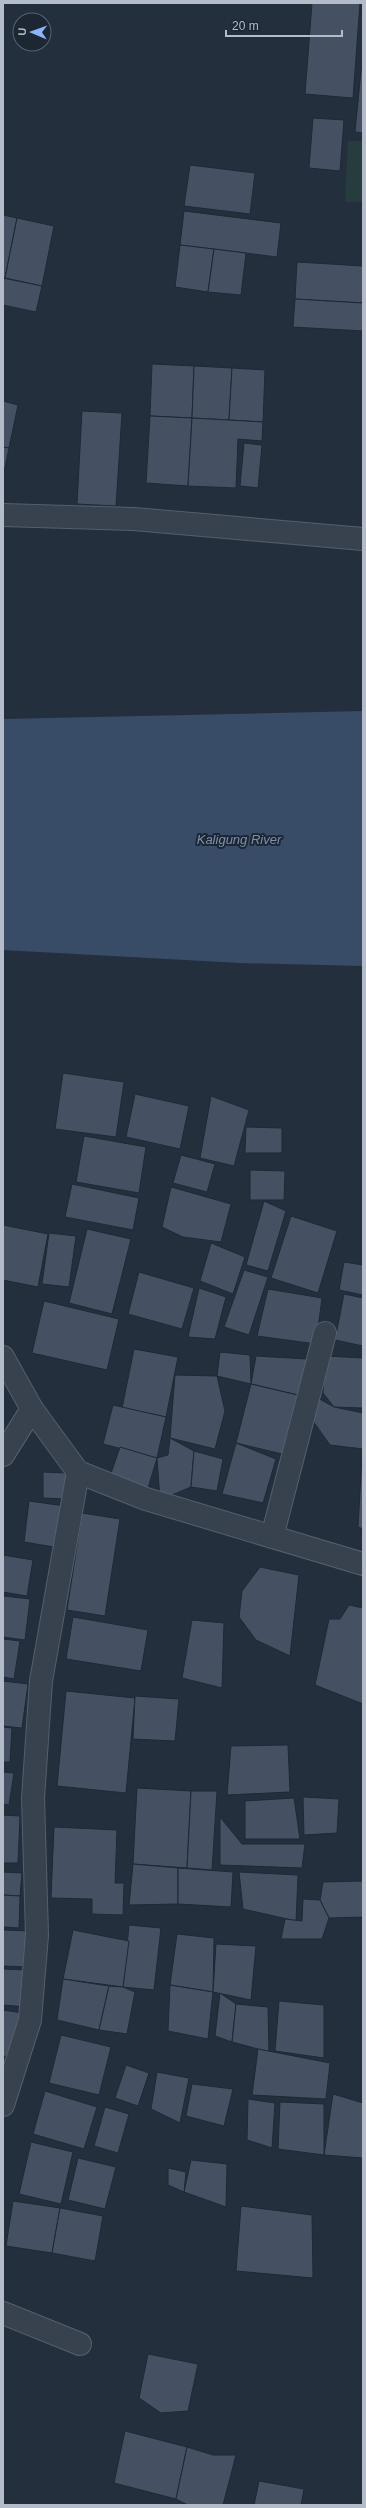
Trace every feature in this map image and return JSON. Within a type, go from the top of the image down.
[{"type":"street","points":[[3,515],[134,519],[363,539],[363,534]]},
{"type":"street","points":[[272,1537],[325,1333]]},
{"type":"street","points":[[3,1357],[32,1409],[78,1472],[146,1499],[363,1564]]},
{"type":"street","points":[[3,1455],[32,1409]]},
{"type":"street","points":[[3,2105],[30,2020],[37,1935],[33,1798],[41,1682],[78,1472]]},
{"type":"street","points":[[3,2313],[80,2344]]},
{"type":"green space","points":[[348,141],[363,141],[363,202],[345,202]]},
{"type":"water","name":"Kaligung River","points":[[363,711],[363,966],[240,963],[3,950],[3,719]]},
{"type":"building","points":[[312,3],[360,3],[353,98],[305,94]]},
{"type":"building","points":[[361,70],[363,70],[363,133],[355,132]]},
{"type":"building","points":[[313,118],[344,120],[340,171],[309,168]]},
{"type":"building","points":[[190,165],[255,173],[250,214],[184,206]]},
{"type":"building","points":[[184,211],[281,223],[277,257],[180,245]]},
{"type":"building","points":[[3,215],[17,218],[5,278],[3,278]]},
{"type":"building","points":[[17,218],[54,226],[42,286],[5,278]]},
{"type":"building","points":[[180,245],[214,249],[208,292],[175,287]]},
{"type":"building","points":[[214,249],[246,253],[241,295],[208,292]]},
{"type":"building","points":[[297,262],[363,266],[363,303],[295,299]]},
{"type":"building","points":[[3,278],[42,286],[36,312],[3,305]]},
{"type":"building","points":[[295,299],[363,303],[363,331],[293,327]]},
{"type":"building","points":[[152,364],[194,366],[192,418],[150,416]]},
{"type":"building","points":[[194,366],[232,368],[229,420],[192,418]]},
{"type":"building","points":[[232,368],[265,370],[263,422],[229,420]]},
{"type":"building","points":[[3,401],[18,405],[9,448],[3,447]]},
{"type":"building","points":[[82,411],[122,413],[116,506],[77,504]]},
{"type":"building","points":[[150,416],[192,418],[188,486],[146,483]]},
{"type":"building","points":[[192,418],[263,422],[262,441],[238,439],[236,488],[188,486]]},
{"type":"building","points":[[244,443],[262,445],[258,488],[240,486]]},
{"type":"building","points":[[3,447],[9,448],[3,477]]},
{"type":"building","points":[[63,1073],[124,1082],[116,1137],[55,1129]]},
{"type":"building","points":[[135,1094],[189,1106],[180,1149],[126,1137]]},
{"type":"building","points":[[211,1096],[249,1110],[234,1166],[200,1158]]},
{"type":"building","points":[[246,1127],[282,1128],[282,1153],[245,1153]]},
{"type":"building","points":[[84,1136],[146,1147],[139,1193],[76,1182]]},
{"type":"building","points":[[181,1155],[215,1164],[207,1192],[173,1183]]},
{"type":"building","points":[[250,1170],[285,1171],[284,1200],[250,1200]]},
{"type":"building","points":[[72,1184],[139,1198],[133,1230],[65,1217]]},
{"type":"building","points":[[171,1187],[231,1204],[221,1242],[183,1237],[162,1227]]},
{"type":"building","points":[[264,1201],[286,1211],[268,1271],[246,1265]]},
{"type":"building","points":[[291,1216],[337,1231],[318,1293],[271,1278]]},
{"type":"building","points":[[3,1225],[48,1234],[38,1287],[3,1280]]},
{"type":"building","points":[[87,1229],[131,1239],[112,1314],[69,1303]]},
{"type":"building","points":[[49,1233],[76,1236],[69,1287],[42,1284]]},
{"type":"building","points":[[211,1243],[245,1257],[233,1294],[200,1281]]},
{"type":"building","points":[[344,1262],[363,1265],[363,1295],[339,1290]]},
{"type":"building","points":[[244,1270],[268,1277],[249,1335],[224,1327]]},
{"type":"building","points":[[139,1272],[194,1288],[182,1329],[128,1314]]},
{"type":"building","points":[[199,1288],[226,1297],[215,1339],[188,1337]]},
{"type":"building","points":[[268,1289],[322,1298],[316,1344],[257,1336]]},
{"type":"building","points":[[344,1294],[363,1298],[363,1346],[335,1340]]},
{"type":"building","points":[[44,1301],[119,1319],[107,1370],[32,1353]]},
{"type":"building","points":[[134,1349],[178,1357],[166,1417],[122,1408]]},
{"type":"building","points":[[220,1352],[250,1355],[251,1384],[217,1376]]},
{"type":"building","points":[[256,1356],[307,1359],[302,1396],[251,1384]]},
{"type":"building","points":[[325,1356],[363,1358],[363,1408],[334,1407],[323,1393]]},
{"type":"building","points":[[175,1375],[217,1376],[225,1411],[215,1449],[170,1438]]},
{"type":"building","points":[[251,1384],[302,1396],[286,1455],[236,1443]]},
{"type":"building","points":[[314,1396],[334,1407],[363,1413],[363,1449],[330,1445],[313,1421]]},
{"type":"building","points":[[113,1405],[166,1417],[157,1458],[103,1444]]},
{"type":"building","points":[[170,1438],[194,1451],[191,1487],[160,1500],[157,1458],[168,1455]]},
{"type":"building","points":[[236,1443],[276,1459],[263,1503],[222,1494]]},
{"type":"building","points":[[120,1447],[157,1458],[146,1495],[108,1482]]},
{"type":"building","points":[[194,1451],[223,1459],[217,1491],[191,1487]]},
{"type":"building","points":[[363,1456],[363,1529],[358,1527]]},
{"type":"building","points":[[43,1472],[67,1473],[66,1499],[43,1498]]},
{"type":"building","points":[[29,1501],[65,1506],[60,1548],[24,1542]]},
{"type":"building","points":[[82,1513],[120,1519],[105,1616],[67,1610]]},
{"type":"building","points":[[3,1555],[33,1560],[27,1596],[3,1592]]},
{"type":"building","points":[[260,1567],[299,1575],[290,1656],[256,1640],[239,1617],[242,1591]]},
{"type":"building","points":[[3,1596],[30,1599],[25,1640],[3,1637]]},
{"type":"building","points":[[349,1605],[363,1608],[363,1704],[315,1685],[329,1619],[340,1619]]},
{"type":"building","points":[[73,1617],[148,1630],[141,1671],[66,1659]]},
{"type":"building","points":[[192,1620],[224,1623],[222,1688],[182,1678]]},
{"type":"building","points":[[3,1639],[20,1641],[14,1679],[3,1677]]},
{"type":"building","points":[[3,1681],[28,1684],[22,1728],[3,1726]]},
{"type":"building","points":[[66,1691],[135,1698],[126,1793],[57,1786]]},
{"type":"building","points":[[135,1696],[179,1699],[175,1741],[133,1739]]},
{"type":"building","points":[[3,1727],[12,1728],[10,1762],[3,1762]]},
{"type":"building","points":[[288,1745],[290,1792],[227,1795],[231,1746]]},
{"type":"building","points":[[3,1772],[14,1773],[9,1805],[3,1804]]},
{"type":"building","points":[[137,1788],[191,1791],[187,1868],[133,1864]]},
{"type":"building","points":[[191,1791],[217,1791],[212,1870],[187,1868]]},
{"type":"building","points":[[303,1797],[339,1799],[337,1833],[304,1835]]},
{"type":"building","points":[[294,1798],[300,1839],[245,1839],[245,1801]]},
{"type":"building","points":[[3,1815],[20,1816],[18,1863],[3,1863]]},
{"type":"building","points":[[220,1817],[242,1844],[305,1844],[302,1868],[220,1865]]},
{"type":"building","points":[[54,1827],[117,1830],[115,1883],[124,1883],[123,1915],[92,1914],[92,1899],[51,1898]]},
{"type":"building","points":[[133,1864],[178,1868],[178,1904],[129,1905]]},
{"type":"building","points":[[178,1868],[233,1872],[231,1907],[178,1904]]},
{"type":"building","points":[[3,1872],[22,1873],[20,1896],[3,1895]]},
{"type":"building","points":[[239,1872],[298,1875],[296,1921],[243,1909]]},
{"type":"building","points":[[363,1881],[363,1917],[329,1918],[320,1900],[323,1882]]},
{"type":"building","points":[[3,1895],[20,1896],[19,1928],[3,1927]]},
{"type":"building","points":[[303,1899],[320,1900],[329,1918],[322,1939],[281,1939],[285,1919],[302,1921]]},
{"type":"building","points":[[129,1925],[161,1928],[154,1990],[123,1987]]},
{"type":"building","points":[[3,1930],[31,1931],[29,1967],[3,1966]]},
{"type":"building","points":[[73,1930],[129,1941],[123,1987],[63,1979]]},
{"type":"building","points":[[177,1934],[214,1938],[213,1992],[170,1985]]},
{"type":"building","points":[[216,1944],[256,1946],[251,2000],[213,1992]]},
{"type":"building","points":[[3,1969],[26,1970],[27,2007],[3,2005]]},
{"type":"building","points":[[63,1979],[109,1986],[99,2030],[57,2020]]},
{"type":"building","points":[[170,1985],[213,1992],[208,2039],[168,2031]]},
{"type":"building","points":[[109,1986],[123,1987],[135,1992],[127,2034],[99,2030]]},
{"type":"building","points":[[220,1993],[236,2004],[232,2042],[215,2036]]},
{"type":"building","points":[[279,2001],[324,2005],[324,2058],[275,2051]]},
{"type":"building","points":[[236,2004],[268,2007],[269,2052],[232,2042]]},
{"type":"building","points":[[3,2010],[23,2013],[17,2058],[3,2056]]},
{"type":"building","points":[[61,2035],[111,2047],[99,2095],[49,2083]]},
{"type":"building","points":[[258,2049],[330,2063],[326,2099],[252,2095]]},
{"type":"building","points":[[126,2065],[149,2073],[138,2106],[115,2098]]},
{"type":"building","points":[[157,2072],[189,2078],[180,2123],[151,2109]]},
{"type":"building","points":[[192,2084],[233,2089],[224,2126],[186,2116]]},
{"type":"building","points":[[45,2091],[97,2107],[84,2149],[33,2134]]},
{"type":"building","points":[[333,2094],[363,2103],[363,2158],[324,2155]]},
{"type":"building","points":[[248,2099],[275,2103],[272,2148],[247,2140]]},
{"type":"building","points":[[280,2102],[324,2104],[324,2155],[278,2149]]},
{"type":"building","points":[[105,2107],[129,2114],[118,2153],[94,2146]]},
{"type":"building","points":[[31,2142],[73,2152],[61,2204],[19,2194]]},
{"type":"building","points":[[78,2158],[116,2167],[105,2209],[68,2200]]},
{"type":"building","points":[[191,2160],[227,2164],[226,2207],[184,2192]]},
{"type":"building","points":[[168,2168],[186,2172],[184,2192],[168,2185]]},
{"type":"building","points":[[13,2201],[60,2208],[52,2253],[6,2246]]},
{"type":"building","points":[[241,2206],[312,2215],[313,2278],[236,2271]]},
{"type":"building","points":[[60,2208],[103,2216],[95,2261],[52,2253]]},
{"type":"building","points":[[148,2354],[198,2364],[188,2411],[161,2413],[139,2398]]},
{"type":"building","points":[[125,2431],[187,2447],[176,2499],[114,2483]]},
{"type":"building","points":[[187,2447],[213,2455],[236,2455],[223,2505],[188,2505],[176,2499]]},
{"type":"building","points":[[259,2481],[304,2489],[301,2505],[254,2505]]}]
